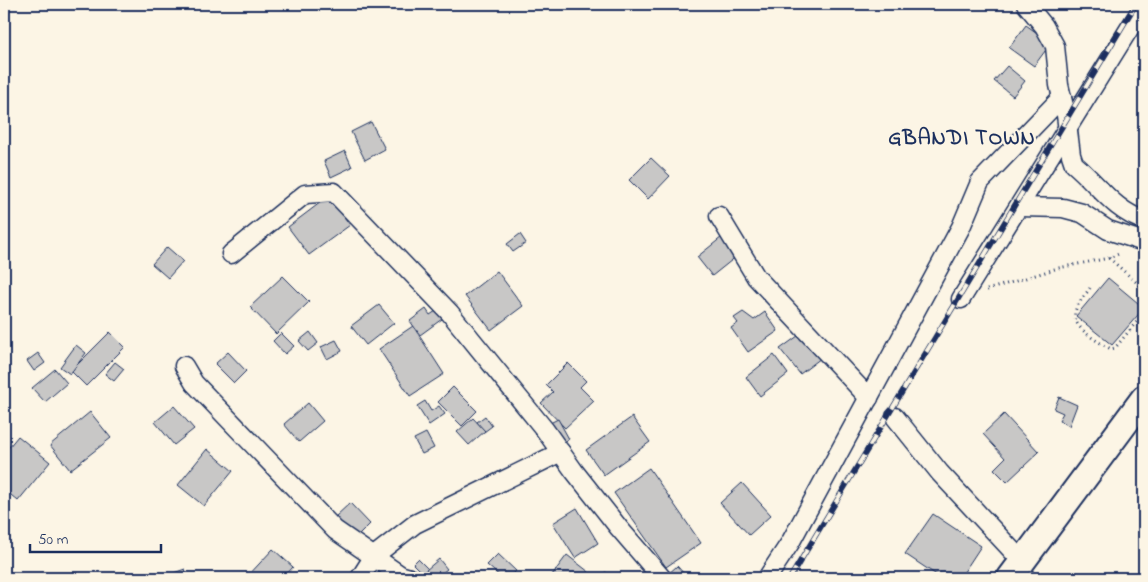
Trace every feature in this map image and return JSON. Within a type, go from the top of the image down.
[{"type":"main road","points":[[1016,570],[1144,398]]},
{"type":"street","points":[[1026,4],[1044,26],[1055,46],[1071,155],[1074,164],[1123,210],[1134,217],[1144,220]]},
{"type":"street","points":[[970,297],[1019,207],[1144,5]]},
{"type":"street","points":[[766,578],[790,543],[869,398],[961,227],[980,182],[1062,98]]},
{"type":"street","points":[[231,254],[305,194],[334,192],[450,313],[614,521],[662,578]]},
{"type":"street","points":[[1019,207],[1064,208],[1082,213],[1108,230],[1144,242]]},
{"type":"street","points":[[719,216],[756,277],[869,398]]},
{"type":"street","points":[[184,366],[194,383],[335,530],[400,575],[410,578]]},
{"type":"street","points":[[895,417],[1016,570]]},
{"type":"street","points":[[360,578],[374,556],[415,524],[561,452]]},
{"type":"path","points":[[970,297],[1026,276],[1109,258],[1127,251]]},
{"type":"path","points":[[1109,258],[1144,289]]},
{"type":"path","points":[[1090,288],[1077,307],[1074,316],[1078,325],[1110,349],[1115,348],[1144,313]]},
{"type":"building","points":[[1026,25],[1051,43],[1034,66],[1009,48]]},
{"type":"building","points":[[1007,66],[1025,81],[1013,96],[994,81]]},
{"type":"building","points":[[371,122],[385,149],[365,160],[351,132]]},
{"type":"building","points":[[345,151],[352,167],[331,177],[324,161]]},
{"type":"building","points":[[651,158],[670,176],[648,199],[629,180]]},
{"type":"building","points":[[329,196],[350,225],[309,255],[288,227]]},
{"type":"building","points":[[520,234],[526,243],[513,252],[507,244]]},
{"type":"building","points":[[722,237],[737,256],[712,276],[697,257]]},
{"type":"building","points":[[167,247],[183,261],[168,278],[152,264]]},
{"type":"building","points":[[497,271],[523,306],[491,330],[465,296]]},
{"type":"building","points":[[283,276],[309,302],[276,334],[250,307]]},
{"type":"building","points":[[1108,278],[1144,308],[1112,345],[1076,316]]},
{"type":"building","points":[[379,305],[394,323],[366,345],[351,326]]},
{"type":"building","points":[[426,309],[430,315],[436,311],[442,319],[420,335],[410,321]]},
{"type":"building","points":[[743,312],[754,320],[765,312],[778,331],[748,352],[731,328],[738,323],[734,318]]},
{"type":"building","points":[[413,326],[444,374],[410,396],[379,349]]},
{"type":"building","points":[[110,332],[125,347],[86,386],[71,371]]},
{"type":"building","points":[[310,332],[318,343],[308,351],[299,341]]},
{"type":"building","points":[[281,333],[294,346],[285,354],[273,341]]},
{"type":"building","points":[[802,333],[821,358],[800,374],[780,349]]},
{"type":"building","points":[[336,340],[342,351],[327,359],[321,347]]},
{"type":"building","points":[[76,345],[86,353],[70,374],[60,367]]},
{"type":"building","points":[[228,352],[246,371],[234,383],[215,364]]},
{"type":"building","points":[[38,353],[45,363],[34,371],[27,361]]},
{"type":"building","points":[[774,355],[788,374],[760,396],[746,377]]},
{"type":"building","points":[[115,362],[124,369],[114,381],[105,374]]},
{"type":"building","points":[[568,363],[586,381],[580,387],[594,401],[565,428],[541,403],[553,392],[546,385]]},
{"type":"building","points":[[55,369],[67,383],[45,402],[32,388]]},
{"type":"building","points":[[453,387],[477,411],[462,426],[438,402]]},
{"type":"building","points":[[1059,397],[1077,405],[1069,426],[1059,420],[1063,413],[1054,409]]},
{"type":"building","points":[[425,401],[431,411],[439,406],[445,414],[429,425],[417,406]]},
{"type":"building","points":[[308,403],[323,421],[299,442],[284,424]]},
{"type":"building","points":[[174,406],[194,429],[174,445],[155,422]]},
{"type":"building","points":[[90,412],[111,438],[70,470],[50,445]]},
{"type":"building","points":[[1004,414],[1039,452],[1007,482],[994,469],[1005,458],[983,434]]},
{"type":"building","points":[[485,416],[492,426],[484,432],[477,422]]},
{"type":"building","points":[[632,417],[650,442],[604,475],[586,450]]},
{"type":"building","points":[[473,418],[485,431],[469,445],[457,432]]},
{"type":"building","points":[[558,419],[569,439],[553,448],[542,427]]},
{"type":"building","points":[[426,433],[434,448],[422,454],[414,439]]},
{"type":"building","points":[[18,436],[50,462],[18,501],[4,489],[4,453]]},
{"type":"building","points":[[207,449],[233,471],[204,506],[178,485]]},
{"type":"building","points":[[649,468],[701,543],[666,567],[614,493]]},
{"type":"building","points":[[742,483],[771,515],[749,535],[720,503]]},
{"type":"building","points":[[350,503],[370,524],[356,538],[335,517]]},
{"type":"building","points":[[577,508],[598,543],[575,558],[553,523]]},
{"type":"building","points":[[933,514],[981,546],[960,578],[941,578],[905,554]]},
{"type":"building","points":[[273,549],[293,567],[283,578],[246,578]]},
{"type":"building","points":[[498,554],[516,571],[509,578],[502,578],[487,565]]},
{"type":"building","points":[[567,555],[589,572],[584,578],[556,578],[552,575]]},
{"type":"building","points":[[418,559],[428,569],[423,574],[413,564]]},
{"type":"building","points":[[439,559],[447,569],[436,578],[422,578],[419,576]]},
{"type":"building","points":[[677,566],[686,578],[670,578],[667,575]]},
{"type":"building","points":[[185,569],[188,578],[162,577]]},
{"type":"building","points":[[606,572],[609,578],[595,578]]},
{"type":"railway","points":[[790,578],[1136,4]]},
{"type":"district","name":"GBANDI TOWN","points":[[962,137]]}]
